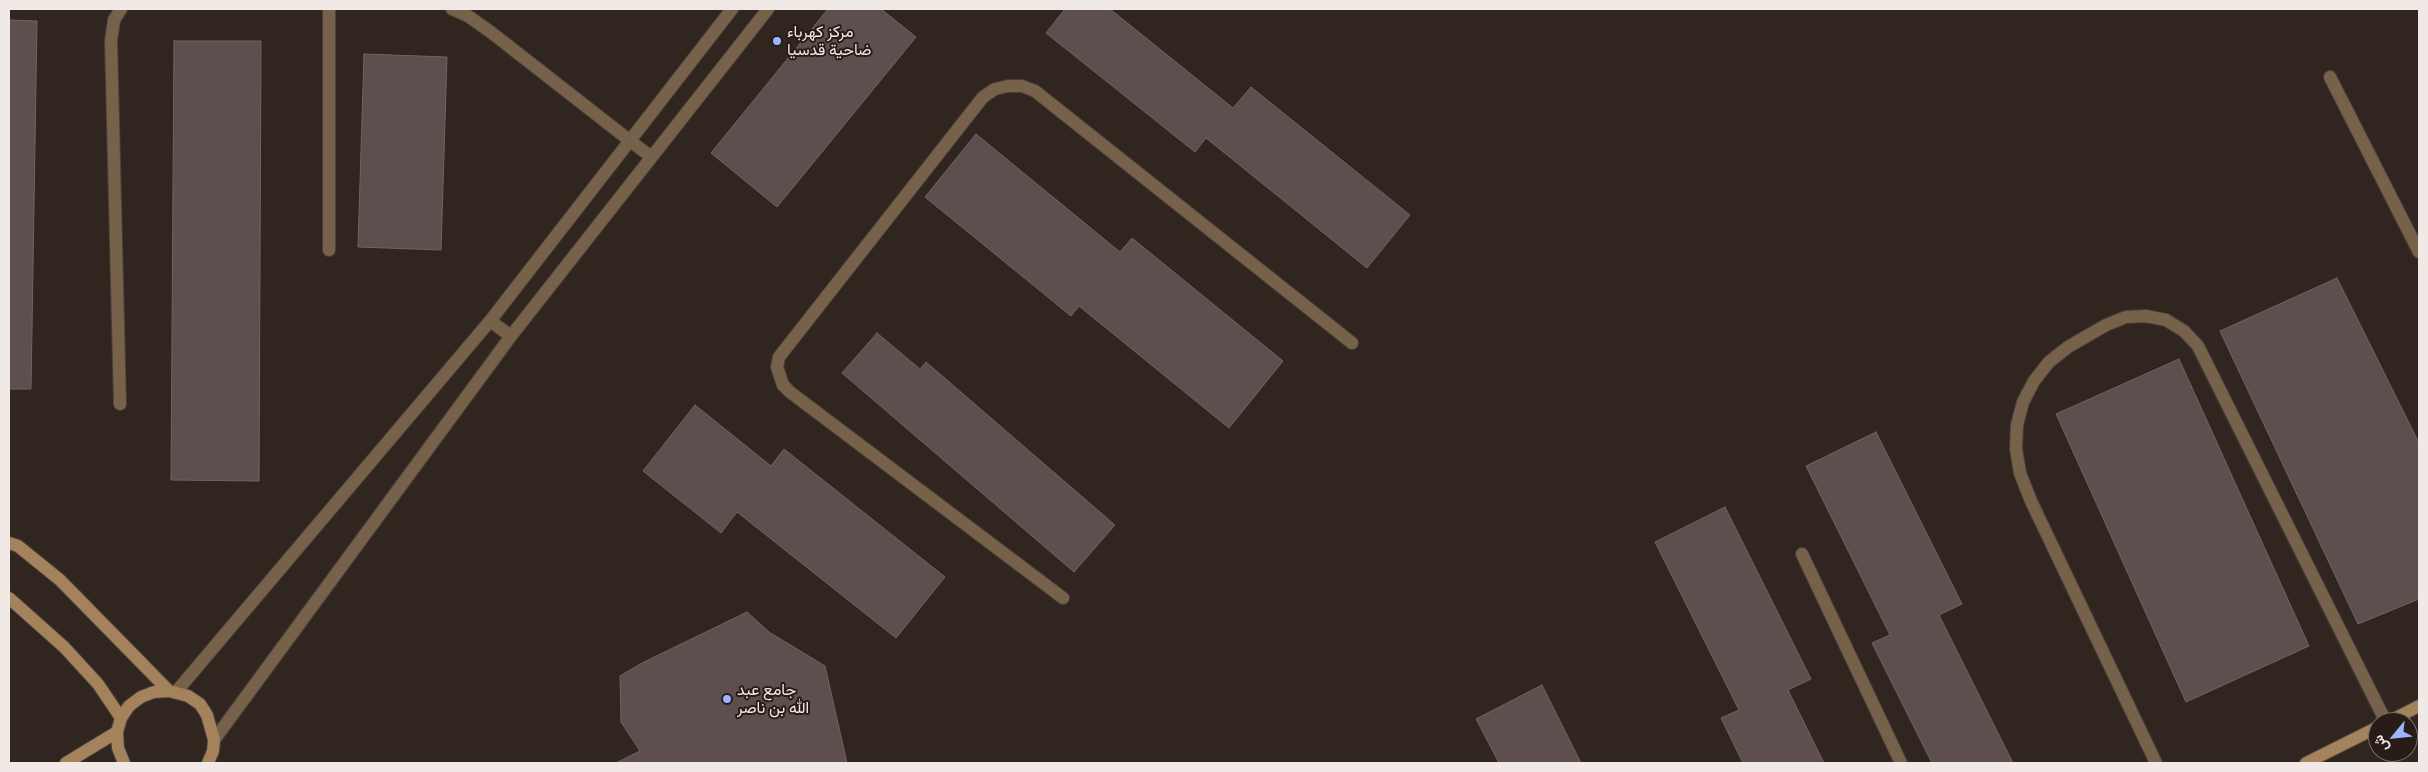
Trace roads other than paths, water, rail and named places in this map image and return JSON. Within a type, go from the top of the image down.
[{"type":"main road","points":[[9,543],[18,546],[60,580],[173,691],[200,704],[207,715],[219,763]]},
{"type":"main road","points":[[9,598],[64,647],[85,669],[122,718]]},
{"type":"main road","points":[[124,763],[118,748],[117,732],[122,718],[130,706],[141,697],[154,692],[173,691]]},
{"type":"main road","points":[[2407,712],[2419,706]]},
{"type":"main road","points":[[66,763],[117,732]]},
{"type":"main road","points":[[2306,763],[2368,732]]},
{"type":"main road","points":[[208,763],[214,745]]},
{"type":"street","points":[[120,9],[114,20],[111,41],[120,404]]},
{"type":"street","points":[[329,9],[329,250]]},
{"type":"street","points":[[452,9],[468,16],[492,32],[650,156]]},
{"type":"street","points":[[173,691],[490,321],[732,9]]},
{"type":"street","points":[[214,745],[511,336],[650,156],[768,9]]},
{"type":"street","points":[[2330,77],[2419,252]]},
{"type":"street","points":[[1063,598],[790,392],[778,377],[776,367],[779,357],[983,97],[995,89],[1008,86],[1022,86],[1035,90],[1352,344]]},
{"type":"street","points":[[2156,763],[2031,501],[2020,473],[2016,449],[2017,425],[2023,402],[2034,381],[2044,368],[2068,347],[2106,325],[2126,317],[2146,316],[2166,320],[2184,331],[2198,346],[2382,712]]},
{"type":"street","points":[[490,321],[511,336]]},
{"type":"street","points":[[1802,554],[1901,763]]},
{"type":"place","name":"مركز كهرباء ضاحية قدسيا","points":[[777,41]]},
{"type":"place","name":"جامع عبد الله بن ناصر","points":[[727,699]]}]
